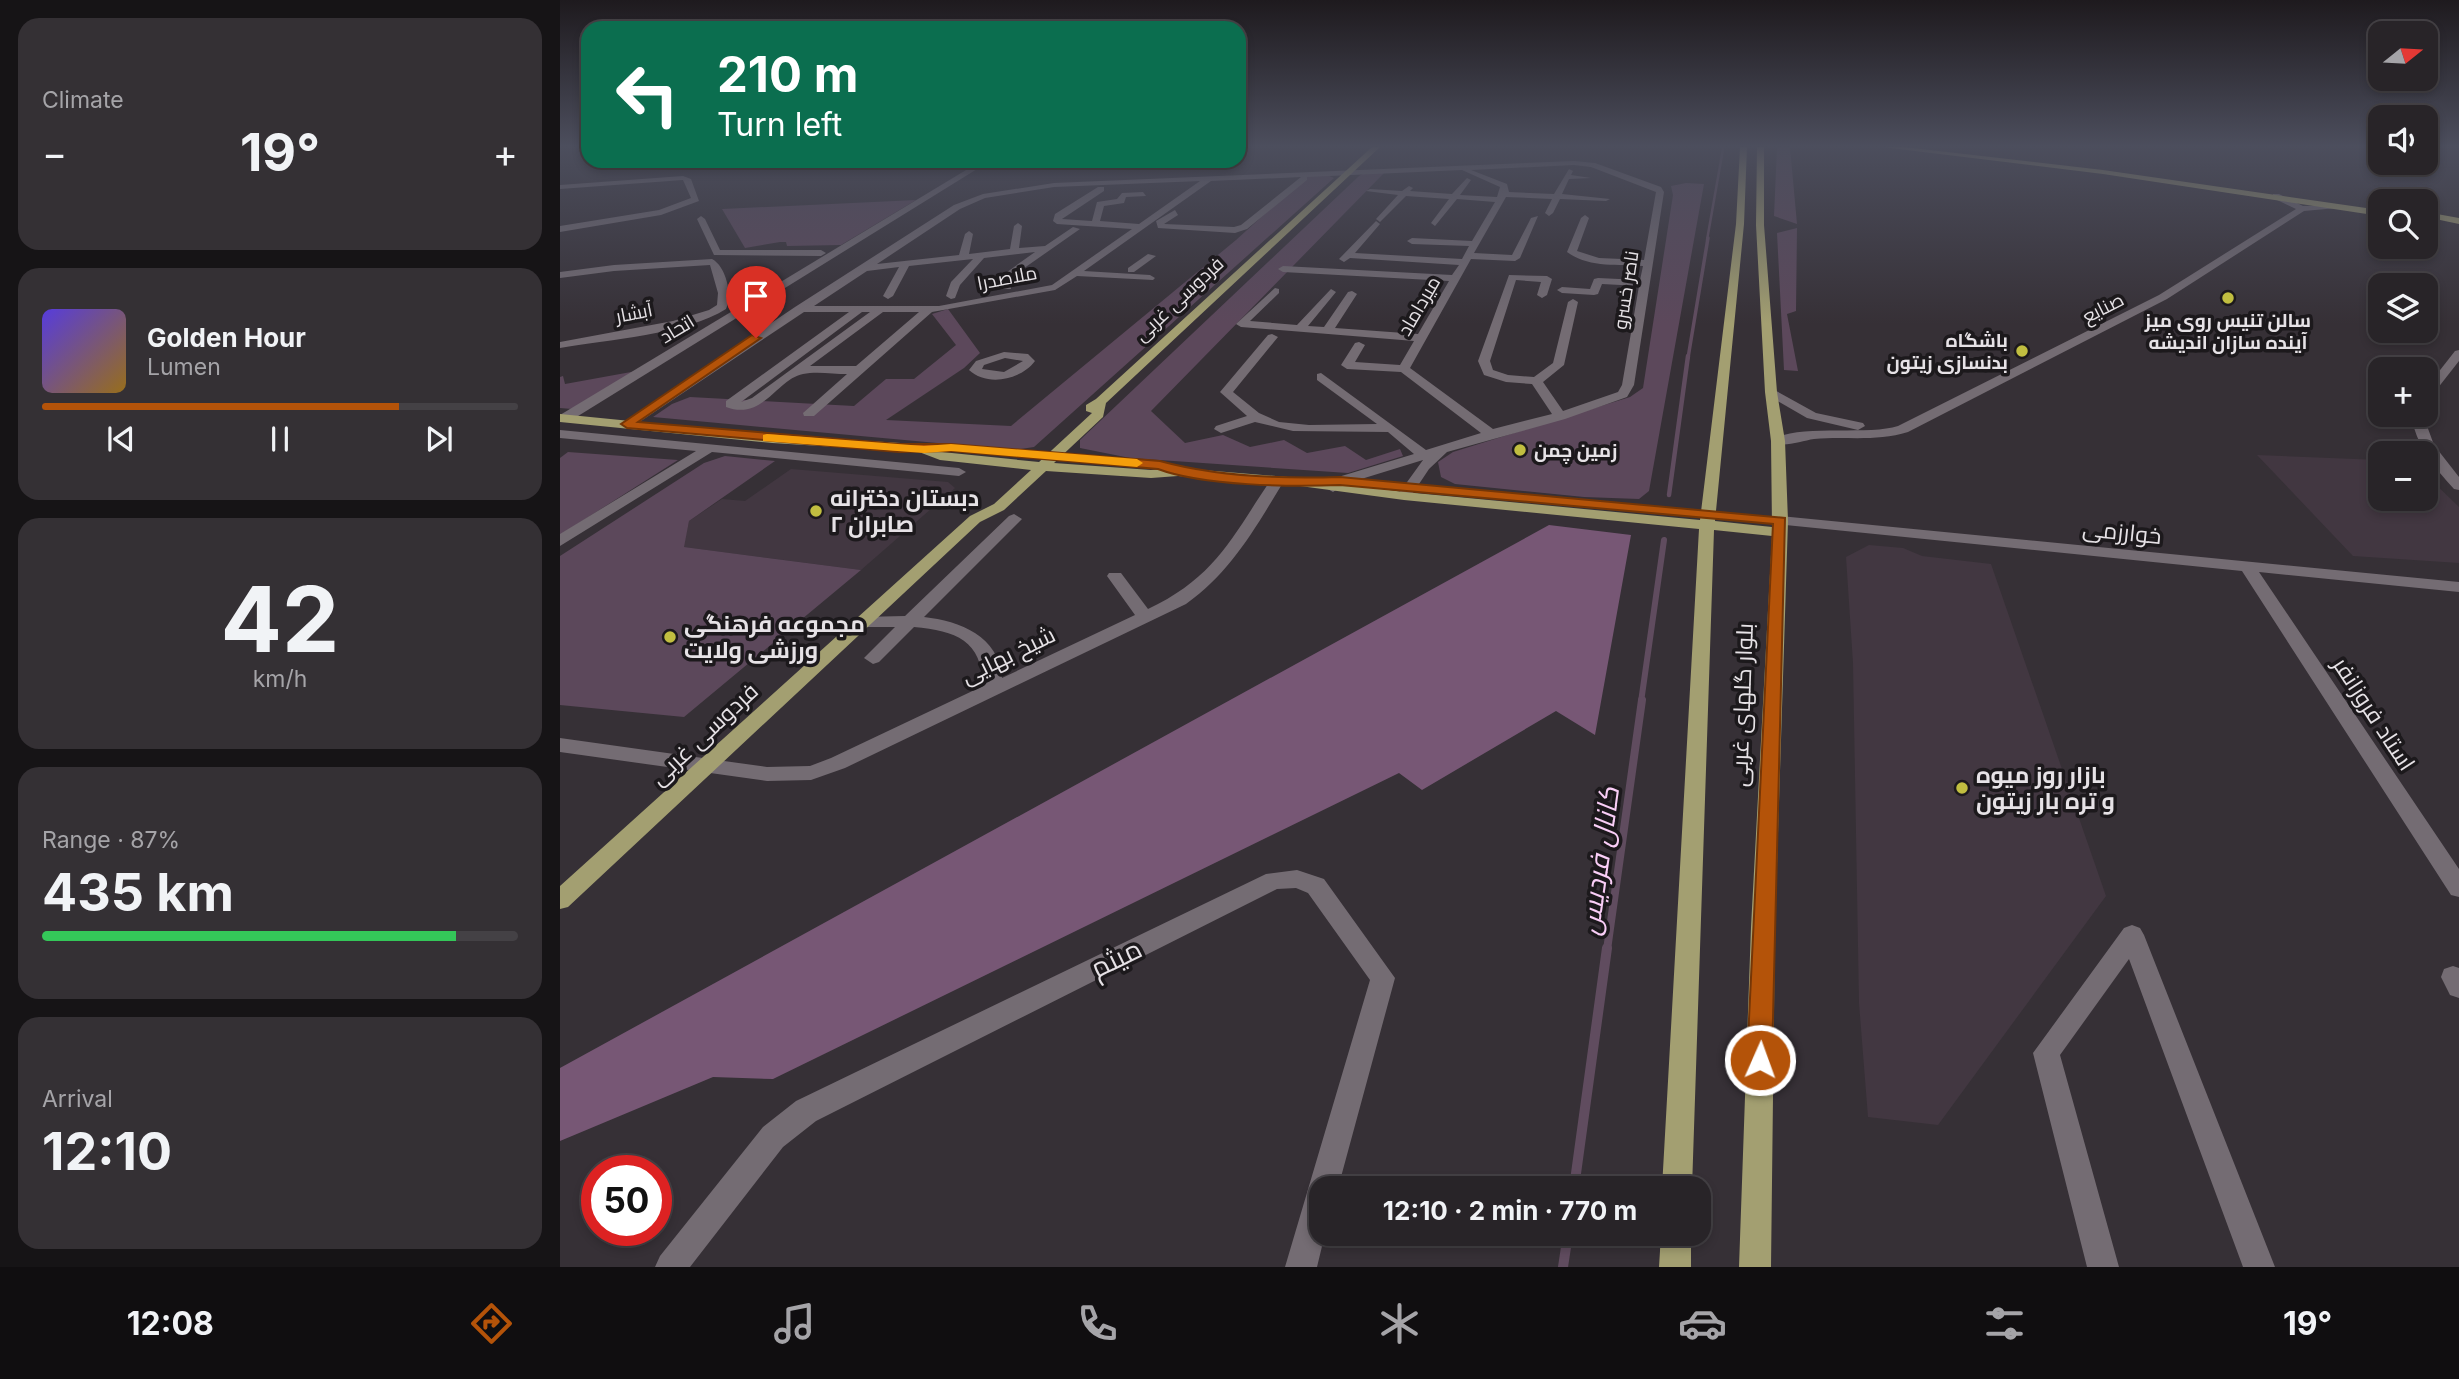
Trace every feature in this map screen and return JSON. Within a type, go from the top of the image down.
[{"type":"main road","name":"فردوسی غربی","points":[[560,900],[975,519],[999,507],[1039,460],[1098,414],[1100,402],[1314,206]]},
{"type":"main road","name":"بلوار گلهای غربی","points":[[1678,1176],[1708,518],[1740,224],[1745,206]]},
{"type":"main road","name":"بلوار گلهای غربی","points":[[1755,1267],[1763,927],[1780,526],[1779,442],[1771,392],[1760,225],[1756,206]]},
{"type":"main road","points":[[2339,206],[2368,211]]},
{"type":"main road","points":[[2438,220],[2459,224]]},
{"type":"main road","points":[[562,418],[772,439],[924,450],[940,456],[1039,460],[1151,474],[1178,472],[1336,484],[1651,518],[1708,518]]},
{"type":"main road","points":[[1406,492],[1780,526]]},
{"type":"main road","points":[[1651,518],[1684,530],[1706,549]]},
{"type":"main road","points":[[1675,1267],[1676,1246]]},
{"type":"street","points":[[560,229],[636,217],[682,206]]},
{"type":"street","name":"اتحاد","points":[[562,418],[912,206]]},
{"type":"street","points":[[627,424],[959,206]]},
{"type":"street","points":[[1071,206],[1058,216],[1058,221],[1141,226]]},
{"type":"street","points":[[1095,225],[1099,206]]},
{"type":"street","name":"ملاصدرا","points":[[799,309],[929,309],[1055,287],[1170,206]]},
{"type":"street","points":[[1185,206],[1159,223],[1169,228],[1235,230],[1244,227],[1270,206]]},
{"type":"street","points":[[1317,286],[1393,206]]},
{"type":"street","points":[[1435,223],[1447,206]]},
{"type":"street","name":"میرداماد","points":[[1491,434],[1404,369],[1497,206]]},
{"type":"street","points":[[1549,213],[1552,206]]},
{"type":"street","name":"ناصر خسرو","points":[[1336,484],[1423,454],[1560,416],[1623,394],[1628,385],[1658,206]]},
{"type":"street","points":[[2296,206],[2302,209],[2344,207]]},
{"type":"street","name":"صنایع","points":[[1913,424],[2163,297],[2302,209]]},
{"type":"street","points":[[1348,255],[1515,258],[1535,218]]},
{"type":"street","points":[[1585,218],[1572,252],[1588,258],[1648,263]]},
{"type":"street","points":[[701,219],[717,253]]},
{"type":"street","points":[[864,266],[1014,251],[1018,226]]},
{"type":"street","points":[[1007,287],[1005,277],[1076,229]]},
{"type":"street","points":[[963,256],[969,234]]},
{"type":"street","points":[[1412,241],[1475,244]]},
{"type":"street","name":"ملاصدرا","points":[[864,266],[905,264],[1051,247]]},
{"type":"street","points":[[705,261],[717,253],[821,253]]},
{"type":"street","points":[[951,296],[955,284],[981,256]]},
{"type":"street","points":[[1131,270],[1151,256]]},
{"type":"street","name":"آبشار","points":[[560,275],[705,261],[715,265],[724,301],[722,307],[717,310],[693,319],[560,345]]},
{"type":"street","points":[[888,296],[905,264]]},
{"type":"street","points":[[1283,269],[1334,269],[1455,278]]},
{"type":"street","points":[[1078,270],[1131,270],[1153,275],[1078,270]]},
{"type":"street","points":[[1388,285],[1395,275]]},
{"type":"street","points":[[1542,295],[1547,279],[1512,277],[1484,361],[1488,372],[1506,378],[1536,381],[1558,366],[1573,302]]},
{"type":"street","points":[[1562,290],[1594,292],[1598,281],[1644,283]]},
{"type":"street","points":[[1275,291],[1241,324],[1421,338]]},
{"type":"street","points":[[1300,328],[1331,292]]},
{"type":"street","points":[[1327,331],[1352,294]]},
{"type":"street","points":[[860,309],[730,404],[738,407],[756,401],[881,309]]},
{"type":"street","points":[[809,413],[929,309]]},
{"type":"street","points":[[1272,337],[1226,392],[1264,422],[1292,426],[1391,428]]},
{"type":"street","points":[[1359,345],[1347,365],[1404,369]]},
{"type":"street","points":[[2438,379],[2459,353]]},
{"type":"street","points":[[811,360],[869,361]]},
{"type":"street","points":[[798,370],[859,370]]},
{"type":"street","points":[[1321,377],[1423,454]]},
{"type":"street","points":[[1536,381],[1560,416]]},
{"type":"street","points":[[1771,392],[1793,409],[1836,424],[1870,427],[1913,424]]},
{"type":"street","points":[[1221,429],[1258,417]]},
{"type":"street","points":[[1779,442],[1817,435],[1888,434],[1913,424]]},
{"type":"street","points":[[2419,427],[2434,458],[2459,486]]},
{"type":"street","points":[[562,436],[960,472]]},
{"type":"street","points":[[560,541],[710,448],[772,439]]},
{"type":"street","points":[[1406,492],[1427,463],[1444,448]]},
{"type":"street","name":"شیخ بهایی","points":[[560,745],[767,774],[811,773],[838,763],[993,690],[1202,587],[1222,568],[1277,481]]},
{"type":"street","points":[[873,658],[1014,519]]},
{"type":"street","name":"خوارزمی","points":[[1780,526],[2459,587]]},
{"type":"street","name":"استاد فروزانفر","points":[[2248,568],[2459,888]]},
{"type":"street","points":[[1115,576],[1145,617]]},
{"type":"street","points":[[861,622],[911,622],[950,627],[971,635],[990,662],[993,690]]},
{"type":"street","name":"میثم","points":[[671,1267],[773,1137],[806,1111],[1274,880],[1297,879],[1316,886],[1383,978],[1326,1176]]},
{"type":"street","points":[[2103,1267],[2046,1053],[2132,935],[2259,1267]]},
{"type":"street","points":[[1301,1267],[1309,1238]]},
{"type":"shaded area","points":[[906,206],[841,245],[787,246],[786,242],[780,242],[745,248],[722,209]]},
{"type":"shaded area","points":[[1274,206],[1303,206],[1034,447],[1014,450],[653,417],[672,404],[690,397],[854,406],[886,379],[914,379],[956,345],[932,314],[948,309],[980,353],[964,368],[886,420],[1011,426]]},
{"type":"shaded area","points":[[1327,206],[1352,206],[1151,411],[1185,443],[1223,435],[1250,447],[1284,440],[1307,453],[1345,446],[1366,460],[1400,449],[1403,456],[1348,473],[1130,458],[1080,448],[1080,440]]},
{"type":"shaded area","points":[[1671,206],[1700,206],[1649,491],[1639,499],[1584,497],[1455,484],[1441,477],[1438,462],[1453,452],[1630,397],[1643,388]]},
{"type":"shaded area","points":[[1774,206],[1795,206],[1797,224],[1774,216]]},
{"type":"shaded area","points":[[1797,228],[1796,311],[1787,314],[1798,371],[1784,370],[1777,233]]},
{"type":"shaded area","points":[[642,370],[572,409],[560,408],[560,377],[563,376],[565,384]]},
{"type":"shaded area","points":[[568,452],[678,460],[560,535],[560,458]]},
{"type":"shaded area","points":[[2257,455],[2368,460],[2368,511],[2438,511],[2438,487],[2459,507],[2459,563],[2353,556]]},
{"type":"shaded area","name":"مجموعه فرهنگی ورزشی ولایت","points":[[725,456],[775,461],[689,521],[684,547],[861,570],[684,717],[560,705],[560,556],[704,463]]},
{"type":"shaded area","name":"دبستان دخترانه صابران ۲","points":[[791,469],[948,482],[955,488],[861,570],[683,547],[689,521],[722,499],[745,501]]},
{"type":"shaded area","points":[[1549,525],[1631,535],[1595,735],[1556,711],[1422,790],[1399,773],[773,1079],[713,1077],[560,1141],[560,1068]]},
{"type":"shaded area","name":"بازار روز میوه و تره بار زیتون","points":[[1869,545],[1903,548],[1922,556],[1991,564],[2106,896],[1938,1125],[1868,1117],[1859,1003],[1853,663],[1846,557]]},
{"type":"waterway","name":"کانال فردیس","points":[[1707,240],[1713,206]]},
{"type":"waterway","name":"کانال فردیس","points":[[1688,358],[1708,238]]},
{"type":"waterway","name":"کانال فردیس","points":[[1669,495],[1688,356]]},
{"type":"waterway","name":"کانال فردیس","points":[[1641,702],[1664,540]]},
{"type":"waterway","name":"کانال فردیس","points":[[1607,950],[1642,700]]},
{"type":"waterway","name":"کانال فردیس","points":[[1576,1176],[1607,948]]},
{"type":"waterway","name":"کانال فردیس","points":[[1563,1267],[1566,1246]]},
{"type":"slow traffic","points":[[767,438],[924,450],[951,447],[1137,463]]},
{"type":"place","name":"سالن تنیس روی میز آینده سازان اندیشه","points":[[2228,298]]},
{"type":"place","name":"باشگاه بدنسازی زیتون","points":[[2022,351]]},
{"type":"place","name":"زمین چمن","points":[[1520,450]]},
{"type":"place","name":"دبستان دخترانه صابران ۲","points":[[816,511]]},
{"type":"place","name":"مجموعه فرهنگی ورزشی ولایت","points":[[670,637]]},
{"type":"place","name":"بازار روز میوه و تره بار زیتون","points":[[1962,788]]},
{"type":"route","points":[[756,338],[627,424],[772,439],[924,450],[951,447],[1160,465],[1178,472],[1252,479],[1340,481],[1780,520],[1760,1060]]}]
